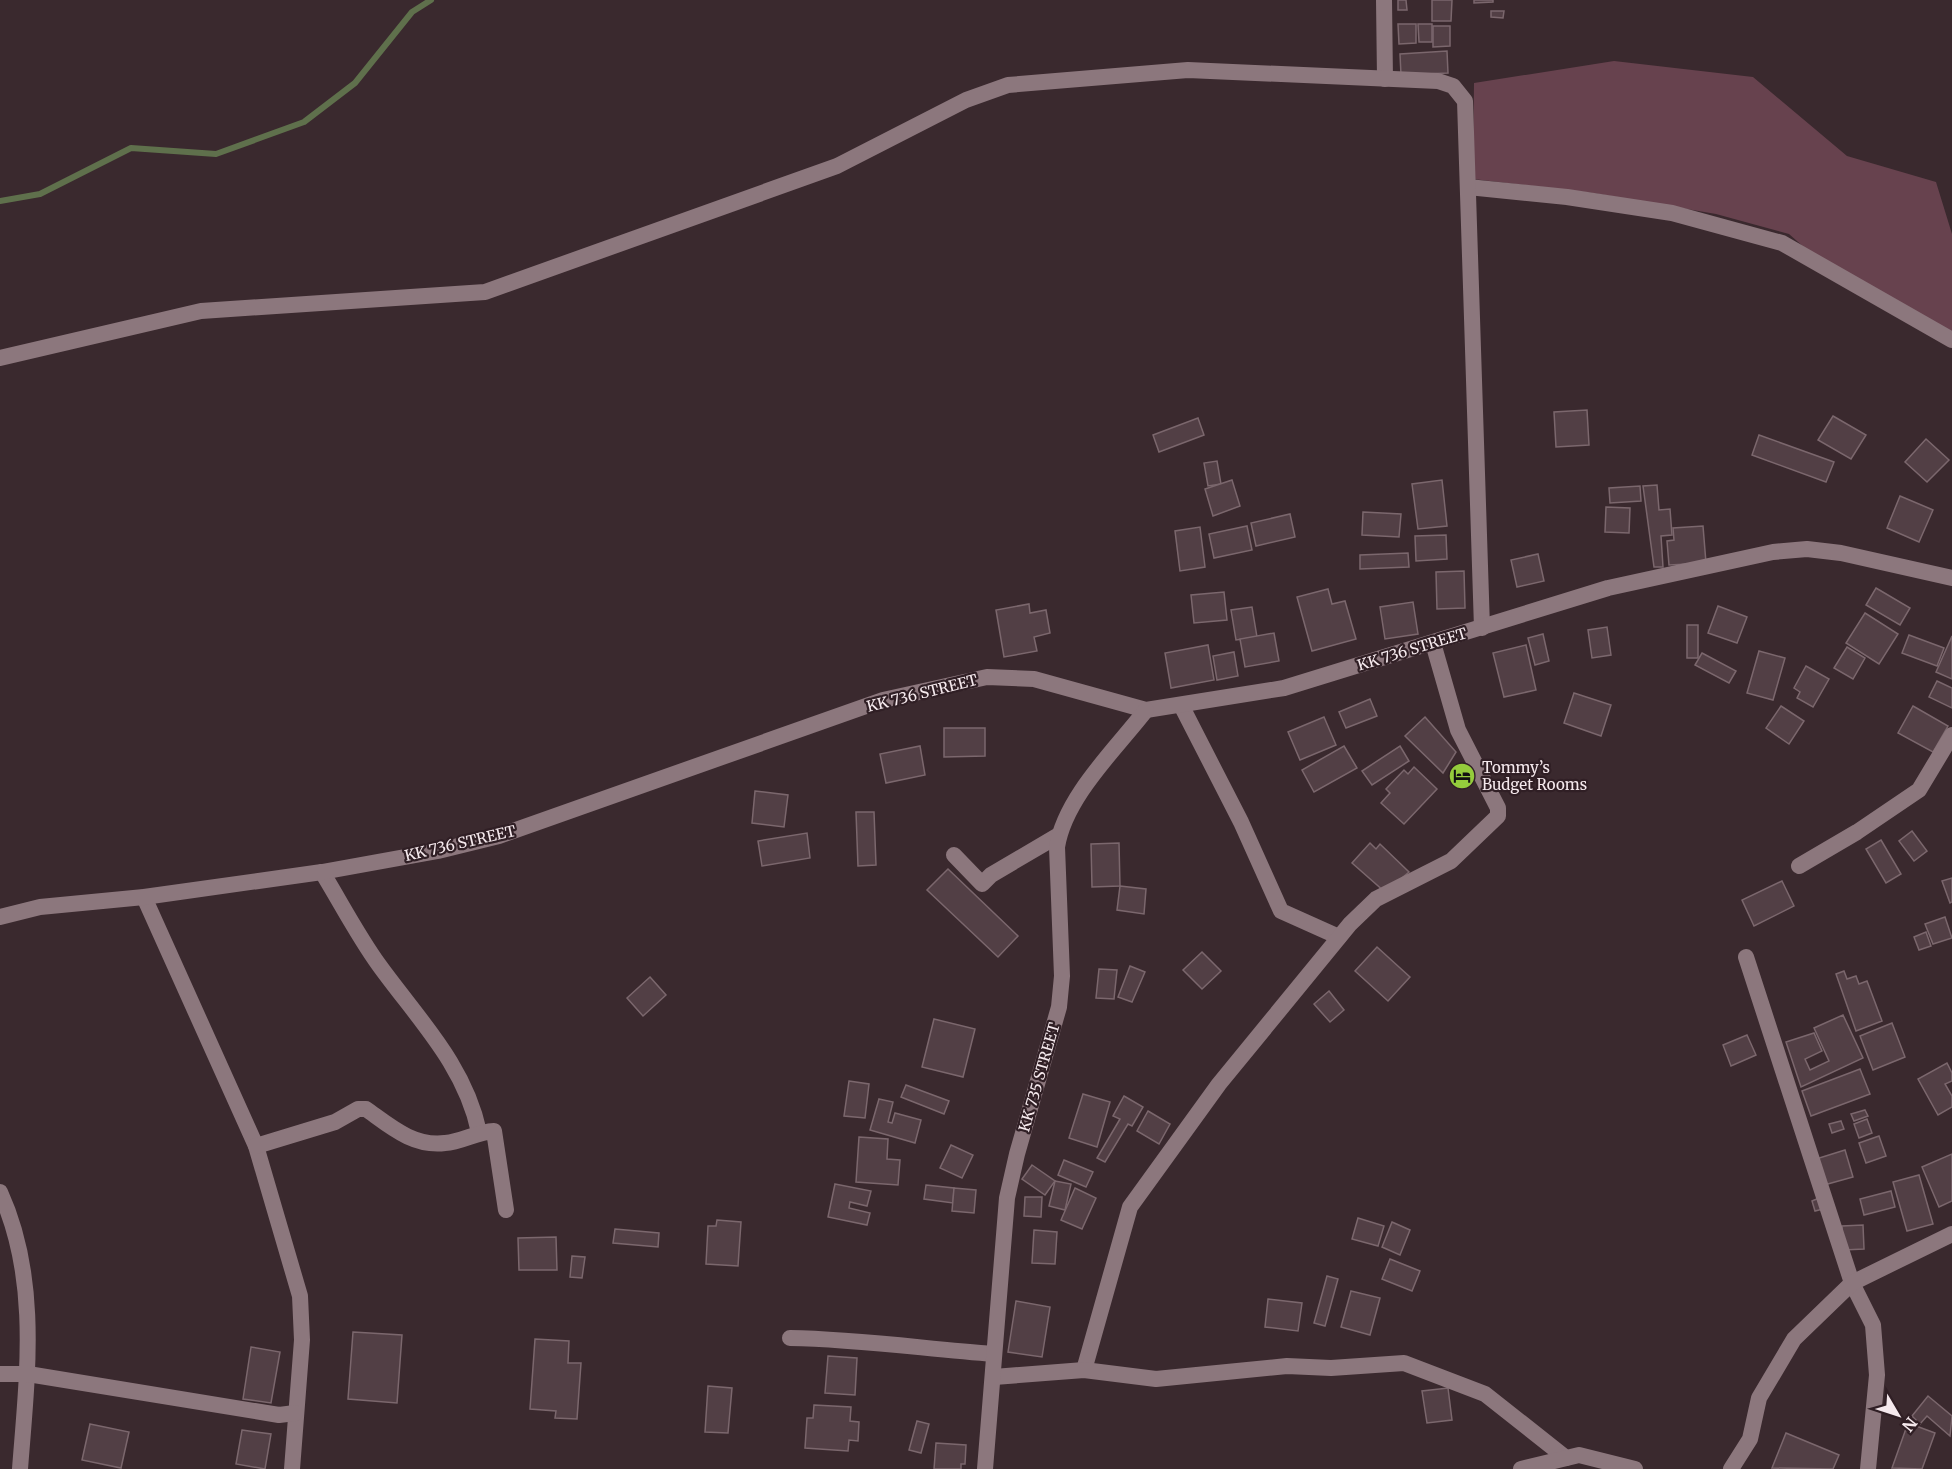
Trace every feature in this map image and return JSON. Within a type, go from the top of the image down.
[{"type":"street","points":[[1384,0],[1385,79]]},
{"type":"street","points":[[0,358],[201,311],[485,292],[837,166],[966,100],[1008,85],[1188,70],[1438,81],[1453,86],[1465,101],[1482,628]]},
{"type":"street","points":[[1468,187],[1567,197],[1672,213],[1782,243],[1952,340]]},
{"type":"street","name":"KK 736 STREET","points":[[0,918],[40,907],[144,897],[322,872],[438,851],[500,836],[883,700],[987,677],[1034,679],[1146,711],[1284,687],[1608,588],[1773,552],[1807,549],[1841,553],[1952,578]]},
{"type":"street","points":[[1084,1370],[1130,1206],[1220,1084],[1339,937],[1376,899],[1451,861],[1498,816],[1498,808],[1458,730],[1433,643]]},
{"type":"street","points":[[1181,705],[1241,822],[1281,910],[1339,937]]},
{"type":"street","name":"KK 735 STREET","points":[[985,1469],[1007,1198],[1017,1154],[1059,1007],[1062,976],[1057,879],[1060,826],[1073,803],[1146,711]]},
{"type":"street","points":[[1798,866],[1857,832],[1918,790],[1952,735]]},
{"type":"street","points":[[954,855],[982,884],[990,875],[1059,836]]},
{"type":"street","points":[[322,872],[379,964],[442,1045],[475,1112],[479,1132]]},
{"type":"street","points":[[144,897],[256,1146],[300,1296],[302,1340],[292,1469]]},
{"type":"street","points":[[1746,957],[1852,1283],[1873,1325],[1877,1375],[1868,1469]]},
{"type":"street","points":[[256,1146],[334,1122],[358,1109],[366,1109],[414,1141],[445,1143],[479,1132],[494,1131],[506,1210]]},
{"type":"street","points":[[0,1192],[19,1246],[29,1329],[28,1374],[20,1469]]},
{"type":"street","points":[[1731,1469],[1750,1439],[1759,1398],[1794,1339],[1852,1283],[1952,1234]]},
{"type":"street","points":[[790,1338],[837,1339],[898,1348],[994,1354]]},
{"type":"street","points":[[994,1377],[1084,1370],[1156,1379],[1287,1366],[1331,1368],[1404,1363],[1485,1394],[1566,1458]]},
{"type":"street","points":[[0,1374],[28,1374],[279,1415],[295,1413]]},
{"type":"street","points":[[1521,1469],[1579,1455],[1635,1469]]},
{"type":"shaded area","points":[[1614,61],[1753,77],[1847,156],[1936,182],[1952,234],[1952,333],[1831,271],[1789,234],[1716,214],[1593,193],[1473,179],[1474,83]]},
{"type":"building","points":[[1398,0],[1406,0],[1407,10],[1398,10]]},
{"type":"building","points":[[1432,0],[1452,0],[1451,21],[1432,21]]},
{"type":"building","points":[[1474,0],[1493,0],[1493,2],[1474,3]]},
{"type":"building","points":[[1491,11],[1504,11],[1503,18],[1491,17]]},
{"type":"building","points":[[1398,24],[1416,24],[1416,43],[1399,44]]},
{"type":"building","points":[[1418,24],[1432,24],[1432,42],[1419,42]]},
{"type":"building","points":[[1433,26],[1450,26],[1450,46],[1433,47]]},
{"type":"building","points":[[1447,51],[1448,73],[1401,75],[1400,54]]},
{"type":"building","points":[[1587,410],[1589,445],[1556,447],[1554,412]]},
{"type":"building","points":[[1833,416],[1866,435],[1851,459],[1818,440]]},
{"type":"building","points":[[1198,418],[1204,435],[1159,452],[1153,435]]},
{"type":"building","points":[[1759,435],[1834,462],[1826,482],[1752,455]]},
{"type":"building","points":[[1926,439],[1949,460],[1927,482],[1905,462]]},
{"type":"building","points":[[1217,461],[1221,484],[1208,486],[1204,463]]},
{"type":"building","points":[[1232,480],[1240,506],[1213,516],[1205,489]]},
{"type":"building","points":[[1442,480],[1447,526],[1418,529],[1412,484]]},
{"type":"building","points":[[1657,485],[1659,510],[1670,509],[1672,535],[1661,536],[1663,567],[1654,567],[1643,486]]},
{"type":"building","points":[[1640,486],[1641,501],[1610,503],[1609,488]]},
{"type":"building","points":[[1900,496],[1933,510],[1919,542],[1887,528]]},
{"type":"building","points":[[1606,507],[1630,508],[1629,533],[1605,532]]},
{"type":"building","points":[[1363,512],[1401,514],[1399,537],[1362,535]]},
{"type":"building","points":[[1290,514],[1295,537],[1256,546],[1251,523]]},
{"type":"building","points":[[1247,526],[1252,550],[1214,558],[1209,534]]},
{"type":"building","points":[[1703,526],[1706,563],[1669,565],[1667,541],[1674,540],[1673,528]]},
{"type":"building","points":[[1200,527],[1205,567],[1180,571],[1175,531]]},
{"type":"building","points":[[1446,535],[1447,559],[1416,561],[1415,536]]},
{"type":"building","points":[[1408,553],[1409,567],[1360,569],[1360,555]]},
{"type":"building","points":[[1538,554],[1544,581],[1517,587],[1511,560]]},
{"type":"building","points":[[1464,571],[1465,608],[1437,609],[1436,572]]},
{"type":"building","points":[[1876,588],[1910,608],[1900,625],[1866,605]]},
{"type":"building","points":[[1328,589],[1332,604],[1345,601],[1356,639],[1312,651],[1297,597]]},
{"type":"building","points":[[1224,592],[1227,620],[1194,623],[1191,595]]},
{"type":"building","points":[[1413,602],[1418,634],[1385,639],[1380,607]]},
{"type":"building","points":[[1029,604],[1030,613],[1046,610],[1050,633],[1034,637],[1037,651],[1004,657],[996,610]]},
{"type":"building","points":[[1718,606],[1747,617],[1737,643],[1708,633]]},
{"type":"building","points":[[1252,607],[1257,637],[1236,640],[1231,610]]},
{"type":"building","points":[[1865,613],[1898,634],[1879,664],[1846,643]]},
{"type":"building","points":[[1687,625],[1698,625],[1698,658],[1687,658]]},
{"type":"building","points":[[1607,627],[1611,655],[1592,658],[1588,630]]},
{"type":"building","points":[[1274,633],[1279,661],[1245,667],[1240,639]]},
{"type":"building","points":[[1543,634],[1549,661],[1535,665],[1528,638]]},
{"type":"building","points":[[1909,635],[1944,648],[1937,666],[1902,653]]},
{"type":"building","points":[[1952,636],[1952,679],[1936,672]]},
{"type":"building","points":[[1208,645],[1214,680],[1171,688],[1165,653]]},
{"type":"building","points":[[1526,645],[1536,690],[1504,697],[1493,653]]},
{"type":"building","points":[[1847,647],[1865,658],[1853,679],[1834,668]]},
{"type":"building","points":[[1759,651],[1785,658],[1773,700],[1747,693]]},
{"type":"building","points":[[1234,652],[1238,676],[1217,680],[1213,656]]},
{"type":"building","points":[[1702,653],[1736,671],[1729,683],[1695,665]]},
{"type":"building","points":[[1806,666],[1829,679],[1813,707],[1797,698],[1800,692],[1794,688]]},
{"type":"building","points":[[1937,681],[1952,688],[1952,708],[1929,697]]},
{"type":"building","points":[[1574,693],[1611,705],[1601,736],[1564,723]]},
{"type":"building","points":[[1370,699],[1377,716],[1346,728],[1339,712]]},
{"type":"building","points":[[1781,706],[1804,721],[1789,744],[1766,728]]},
{"type":"building","points":[[1913,706],[1948,726],[1933,752],[1898,733]]},
{"type":"building","points":[[1324,717],[1336,745],[1300,760],[1288,732]]},
{"type":"building","points":[[1425,717],[1456,752],[1443,773],[1405,736]]},
{"type":"building","points":[[944,728],[985,728],[985,756],[944,757]]},
{"type":"building","points":[[920,746],[925,775],[886,783],[880,754]]},
{"type":"building","points":[[1344,746],[1357,768],[1314,792],[1302,770]]},
{"type":"building","points":[[1400,746],[1409,761],[1372,785],[1362,771]]},
{"type":"building","points":[[1414,767],[1437,789],[1404,824],[1381,803],[1390,793],[1386,789],[1404,770],[1408,774]]},
{"type":"building","points":[[755,791],[788,795],[784,827],[752,823]]},
{"type":"building","points":[[856,812],[874,812],[876,865],[858,866]]},
{"type":"building","points":[[1912,831],[1927,851],[1914,861],[1899,841]]},
{"type":"building","points":[[807,833],[810,858],[762,866],[758,841]]},
{"type":"building","points":[[1881,840],[1901,874],[1886,883],[1866,849]]},
{"type":"building","points":[[1119,843],[1120,886],[1092,887],[1091,844]]},
{"type":"building","points":[[1370,843],[1376,849],[1380,844],[1409,872],[1385,892],[1352,863]]},
{"type":"building","points":[[948,869],[1018,936],[998,957],[927,890]]},
{"type":"building","points":[[1952,878],[1952,902],[1950,903],[1942,881]]},
{"type":"building","points":[[1782,881],[1794,906],[1754,926],[1742,900]]},
{"type":"building","points":[[1120,886],[1146,889],[1144,914],[1117,910]]},
{"type":"building","points":[[1945,917],[1952,938],[1933,944],[1925,924]]},
{"type":"building","points":[[1926,932],[1931,946],[1919,950],[1914,937]]},
{"type":"building","points":[[1377,947],[1410,977],[1388,1001],[1355,971]]},
{"type":"building","points":[[1202,952],[1221,971],[1202,989],[1183,970]]},
{"type":"building","points":[[1130,966],[1145,972],[1132,1002],[1118,997]]},
{"type":"building","points":[[1099,969],[1117,970],[1114,999],[1096,998]]},
{"type":"building","points":[[1844,971],[1847,979],[1856,976],[1859,984],[1867,981],[1882,1021],[1856,1031],[1836,974]]},
{"type":"building","points":[[650,977],[666,995],[643,1016],[627,998]]},
{"type":"building","points":[[1329,991],[1344,1010],[1330,1022],[1314,1004]]},
{"type":"building","points":[[1843,1015],[1863,1058],[1801,1087],[1786,1042],[1814,1033],[1822,1051],[1805,1059],[1810,1070],[1829,1061],[1814,1028]]},
{"type":"building","points":[[934,1019],[975,1029],[963,1077],[922,1067]]},
{"type":"building","points":[[1892,1023],[1905,1057],[1873,1070],[1860,1036]]},
{"type":"building","points":[[1747,1035],[1756,1055],[1731,1066],[1723,1045]]},
{"type":"building","points":[[1947,1063],[1952,1073],[1952,1081],[1945,1084],[1952,1096],[1952,1107],[1938,1115],[1918,1079]]},
{"type":"building","points":[[1860,1069],[1870,1094],[1811,1116],[1802,1091]]},
{"type":"building","points":[[849,1081],[869,1084],[865,1118],[844,1116]]},
{"type":"building","points":[[906,1085],[949,1101],[944,1114],[901,1097]]},
{"type":"building","points":[[1083,1094],[1110,1102],[1097,1147],[1069,1138]]},
{"type":"building","points":[[1124,1096],[1143,1107],[1132,1126],[1128,1124],[1105,1162],[1097,1158],[1120,1119],[1113,1116]]},
{"type":"building","points":[[879,1099],[893,1102],[888,1122],[892,1123],[895,1113],[921,1120],[915,1143],[870,1130]]},
{"type":"building","points":[[1865,1110],[1868,1116],[1854,1121],[1851,1114]]},
{"type":"building","points":[[1148,1111],[1170,1124],[1159,1144],[1137,1131]]},
{"type":"building","points":[[1867,1119],[1872,1133],[1859,1138],[1854,1124]]},
{"type":"building","points":[[1841,1121],[1844,1129],[1832,1133],[1829,1124]]},
{"type":"building","points":[[1879,1136],[1886,1156],[1866,1163],[1859,1143]]},
{"type":"building","points":[[859,1137],[888,1139],[887,1159],[900,1160],[898,1185],[856,1182]]},
{"type":"building","points":[[951,1145],[973,1155],[962,1178],[940,1168]]},
{"type":"building","points":[[1845,1150],[1853,1177],[1824,1185],[1816,1159]]},
{"type":"building","points":[[1952,1154],[1952,1201],[1939,1207],[1922,1167]]},
{"type":"building","points":[[1064,1160],[1093,1172],[1086,1187],[1058,1175]]},
{"type":"building","points":[[1032,1165],[1055,1181],[1045,1195],[1022,1179]]},
{"type":"building","points":[[1919,1175],[1933,1224],[1907,1231],[1893,1182]]},
{"type":"building","points":[[1055,1181],[1071,1184],[1065,1210],[1049,1206]]},
{"type":"building","points":[[835,1184],[871,1191],[867,1206],[850,1202],[849,1208],[870,1213],[867,1225],[828,1217]]},
{"type":"building","points":[[926,1185],[954,1188],[953,1203],[924,1199]]},
{"type":"building","points":[[954,1188],[976,1190],[974,1213],[952,1211]]},
{"type":"building","points":[[1075,1188],[1096,1198],[1082,1229],[1061,1220]]},
{"type":"building","points":[[1891,1191],[1895,1207],[1864,1215],[1860,1199]]},
{"type":"building","points":[[1025,1197],[1042,1197],[1041,1217],[1024,1216]]},
{"type":"building","points":[[1819,1198],[1823,1209],[1815,1211],[1812,1201]]},
{"type":"building","points":[[1358,1218],[1384,1226],[1378,1246],[1352,1239]]},
{"type":"building","points":[[717,1220],[741,1222],[738,1266],[706,1264],[708,1226],[716,1226]]},
{"type":"building","points":[[1392,1222],[1410,1230],[1400,1255],[1382,1247]]},
{"type":"building","points":[[1863,1225],[1864,1249],[1843,1250],[1842,1226]]},
{"type":"building","points":[[615,1229],[659,1233],[658,1247],[613,1243]]},
{"type":"building","points":[[1034,1230],[1057,1232],[1055,1264],[1032,1263]]},
{"type":"building","points":[[556,1237],[557,1270],[519,1270],[518,1238]]},
{"type":"building","points":[[572,1256],[585,1257],[582,1278],[570,1277]]},
{"type":"building","points":[[1390,1259],[1420,1271],[1412,1291],[1382,1279]]},
{"type":"building","points":[[1327,1276],[1338,1279],[1325,1326],[1314,1323]]},
{"type":"building","points":[[1351,1291],[1380,1298],[1370,1335],[1341,1327]]},
{"type":"building","points":[[1268,1299],[1302,1303],[1298,1331],[1265,1327]]},
{"type":"building","points":[[1016,1301],[1050,1307],[1042,1357],[1008,1352]]},
{"type":"building","points":[[353,1332],[402,1335],[397,1403],[348,1399]]},
{"type":"building","points":[[535,1339],[569,1341],[568,1363],[581,1363],[577,1419],[555,1418],[556,1411],[530,1409]]},
{"type":"building","points":[[251,1347],[280,1352],[271,1403],[243,1399]]},
{"type":"building","points":[[828,1356],[857,1358],[855,1395],[825,1393]]},
{"type":"building","points":[[708,1386],[732,1388],[728,1433],[705,1432]]},
{"type":"building","points":[[1448,1388],[1452,1420],[1427,1423],[1422,1391]]},
{"type":"building","points":[[1928,1396],[1952,1416],[1950,1436],[1927,1416],[1920,1424],[1912,1416]]},
{"type":"building","points":[[814,1405],[851,1407],[850,1421],[859,1422],[858,1441],[849,1440],[848,1451],[805,1448],[807,1418],[813,1418]]},
{"type":"building","points":[[917,1421],[929,1424],[921,1453],[909,1450]]},
{"type":"building","points":[[1908,1423],[1935,1433],[1922,1469],[1892,1468]]},
{"type":"building","points":[[90,1424],[129,1432],[121,1468],[82,1460]]},
{"type":"building","points":[[242,1430],[271,1434],[265,1469],[236,1464]]},
{"type":"building","points":[[1786,1433],[1839,1455],[1833,1469],[1772,1468]]},
{"type":"building","points":[[936,1443],[966,1445],[965,1464],[961,1464],[961,1469],[934,1469]]},
{"type":"waterway","points":[[0,201],[40,194],[131,148],[216,154],[304,122],[355,83],[412,12],[431,0]]},
{"type":"place","name":"Tommy’s Budget Rooms","points":[[1462,776]]}]
